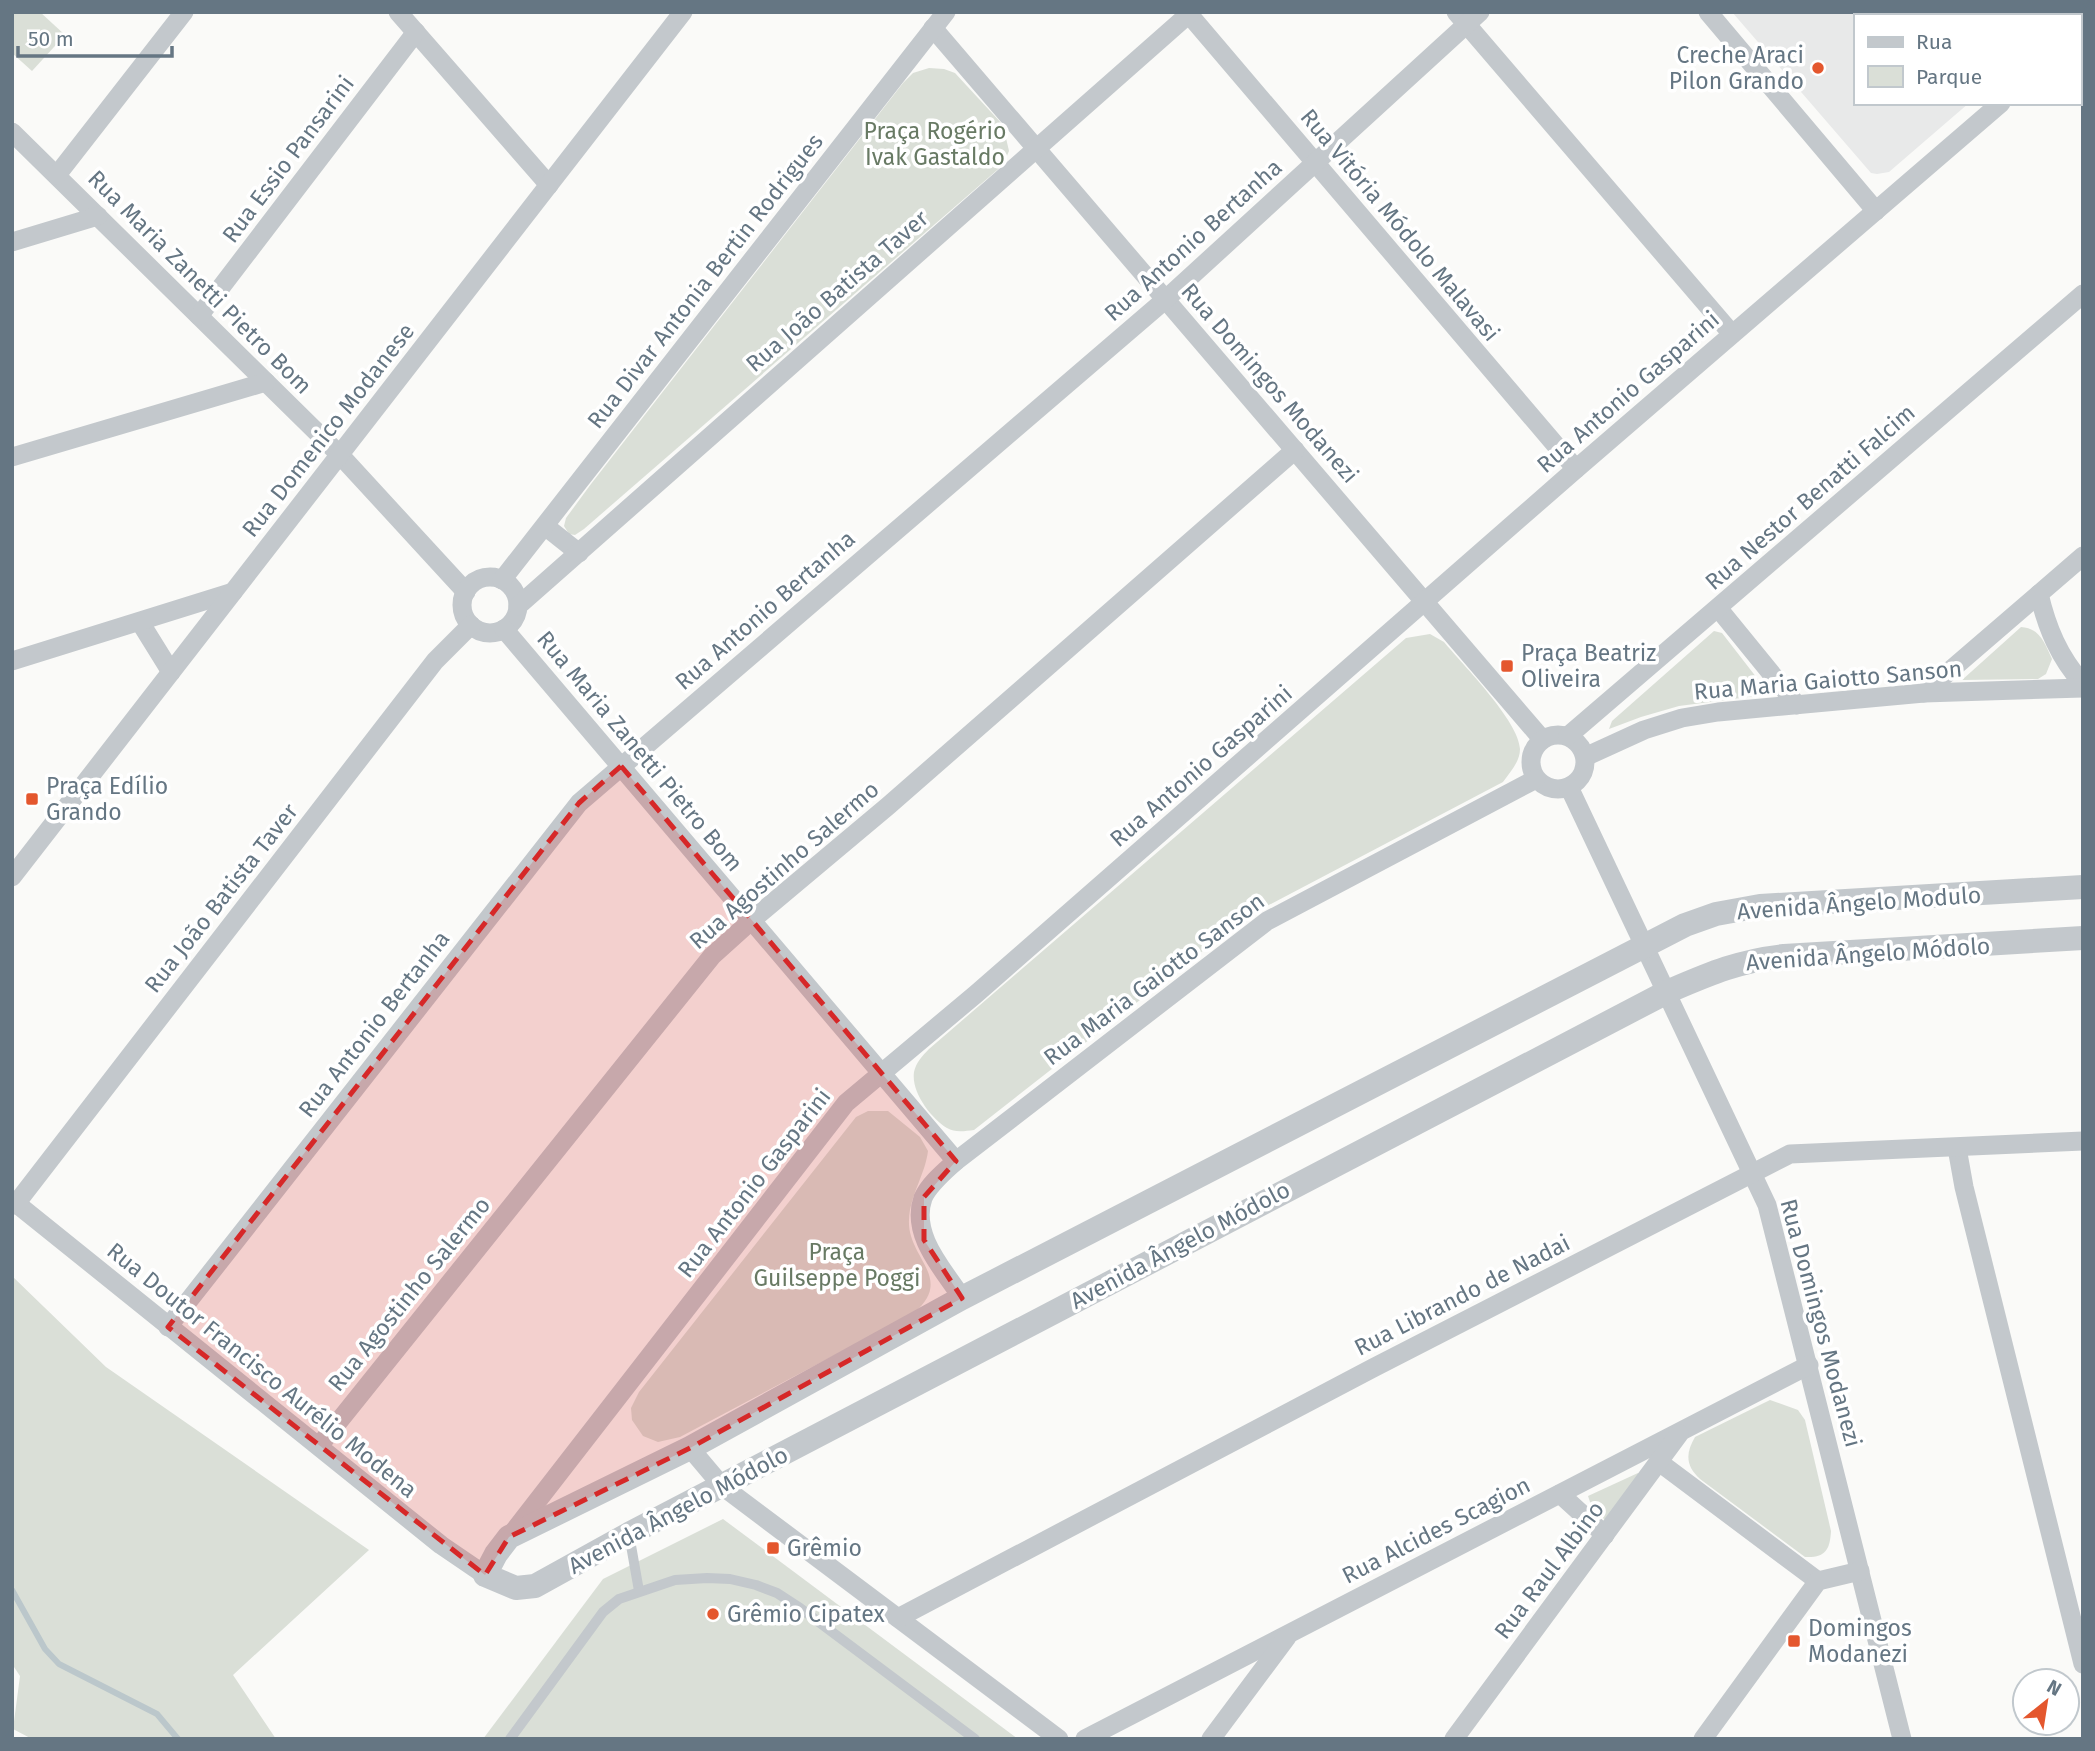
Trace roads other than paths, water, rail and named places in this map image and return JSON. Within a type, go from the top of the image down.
[{"type":"street","points":[[57,176],[184,12]]},
{"type":"street","points":[[398,12],[549,185]]},
{"type":"street","points":[[1708,12],[1877,211]]},
{"type":"street","name":"Rua João Batista Taver","points":[[519,606],[1188,13]]},
{"type":"street","name":"Rua Vitória Módolo Malavasi","points":[[1188,13],[1576,469]]},
{"type":"street","name":"Rua Domenico Modanese","points":[[12,877],[549,185],[673,16]]},
{"type":"street","points":[[1468,16],[1732,334]]},
{"type":"street","name":"Rua Antonio Bertanha","points":[[168,1327],[579,803],[1166,299],[1315,163],[1468,16]]},
{"type":"street","name":"Rua Domingos Modanezi","points":[[939,20],[1037,148],[1542,739]]},
{"type":"street","name":"Rua Divar Antonia Bertin Rodrigues","points":[[502,580],[939,20]]},
{"type":"street","name":"Rua Essio Pansarini","points":[[199,316],[416,32]]},
{"type":"street","name":"Rua Antonio Gasparini","points":[[509,1537],[846,1103],[1999,105]]},
{"type":"street","name":"Rua Maria Zanetti Pietro Bom","points":[[12,132],[340,455],[466,592]]},
{"type":"street","points":[[12,242],[98,216]]},
{"type":"street","name":"Rua Nestor Benatti Falcim","points":[[1569,736],[2083,294]]},
{"type":"street","points":[[12,457],[266,382]]},
{"type":"street","name":"Rua Agostinho Salermo","points":[[319,1446],[712,956],[1295,450]]},
{"type":"street","points":[[545,526],[579,553]]},
{"type":"street","points":[[1924,692],[2083,556]]},
{"type":"street","points":[[494,577],[502,580],[514,590],[519,606],[512,623],[504,629],[487,633],[471,625],[463,609],[466,592],[478,580],[494,577]]},
{"type":"street","points":[[12,661],[233,592]]},
{"type":"street","points":[[2039,594],[2051,635],[2060,654],[2083,686]]},
{"type":"street","points":[[1718,608],[1797,705]]},
{"type":"street","points":[[140,622],[171,673]]},
{"type":"street","name":"Rua João Batista Taver","points":[[14,1202],[435,662],[471,625]]},
{"type":"street","name":"Rua Maria Zanetti Pietro Bom","points":[[504,629],[956,1161]]},
{"type":"street","name":"Rua Maria Gaiotto Sanson","points":[[1585,757],[1644,730],[1682,718],[1718,712],[1924,692],[2083,686]]},
{"type":"street","points":[[1550,735],[1569,736],[1576,741],[1585,757],[1582,775],[1569,787],[1551,788],[1536,779],[1530,762],[1532,753],[1542,739],[1550,735]]},
{"type":"street","name":"Rua Maria Gaiotto Sanson","points":[[962,1298],[924,1240],[920,1218],[924,1197],[956,1161],[1267,921],[1536,779]]},
{"type":"street","name":"Rua Domingos Modanezi","points":[[1569,787],[1767,1205],[1902,1739]]},
{"type":"street","name":"Avenida Ângelo Modulo","points":[[1643,946],[1685,925],[1716,914],[1760,905],[2083,887]]},
{"type":"street","name":"Avenida Ângelo Módolo","points":[[485,1575],[516,1588],[535,1586],[629,1534],[1667,992],[1728,966],[1753,959],[2083,938]]},
{"type":"street","points":[[485,1575],[509,1537],[690,1448],[962,1298],[1643,946]]},
{"type":"street","name":"Rua Librando de Nadai","points":[[898,1618],[1373,1368],[1790,1154],[2083,1141]]},
{"type":"street","points":[[1957,1148],[1967,1200],[2083,1664]]},
{"type":"street","name":"Rua Doutor Francisco Aurélio Modena","points":[[14,1202],[458,1558],[485,1575]]},
{"type":"street","name":"Rua Alcides Scagion","points":[[1084,1739],[1809,1365]]},
{"type":"street","name":"Rua Raul Albino","points":[[1454,1739],[1682,1431]]},
{"type":"street","points":[[690,1448],[722,1486],[1059,1739]]},
{"type":"street","points":[[1659,1462],[1818,1581]]},
{"type":"street","points":[[1560,1493],[1605,1535]]},
{"type":"street","points":[[1703,1739],[1818,1581],[1860,1571]]},
{"type":"street","points":[[1212,1739],[1290,1633]]},
{"type":"lane","points":[[629,1534],[639,1591]]},
{"type":"lane","points":[[510,1739],[603,1612],[619,1599],[639,1591],[675,1580],[707,1578],[730,1579],[777,1593],[975,1739]]},
{"type":"waterway","points":[[12,1590],[45,1649],[59,1664],[157,1714],[178,1739]]},
{"type":"place","name":"Creche Araci Pilon Grando","points":[[1818,68]]},
{"type":"place","name":"Praça Beatriz Oliveira","points":[[1507,666]]},
{"type":"place","name":"Praça Edílio Grando","points":[[32,799]]},
{"type":"place","name":"Grêmio","points":[[773,1548]]},
{"type":"place","name":"Grêmio Cipatex","points":[[713,1614]]},
{"type":"place","name":"Domingos Modanezi","points":[[1794,1641]]},
{"type":"park label","name":"Praça Rogério Ivak Gastaldo","points":[[935,144]]},
{"type":"park label","name":"Praça Guilseppe Poggi","points":[[837,1265]]}]
